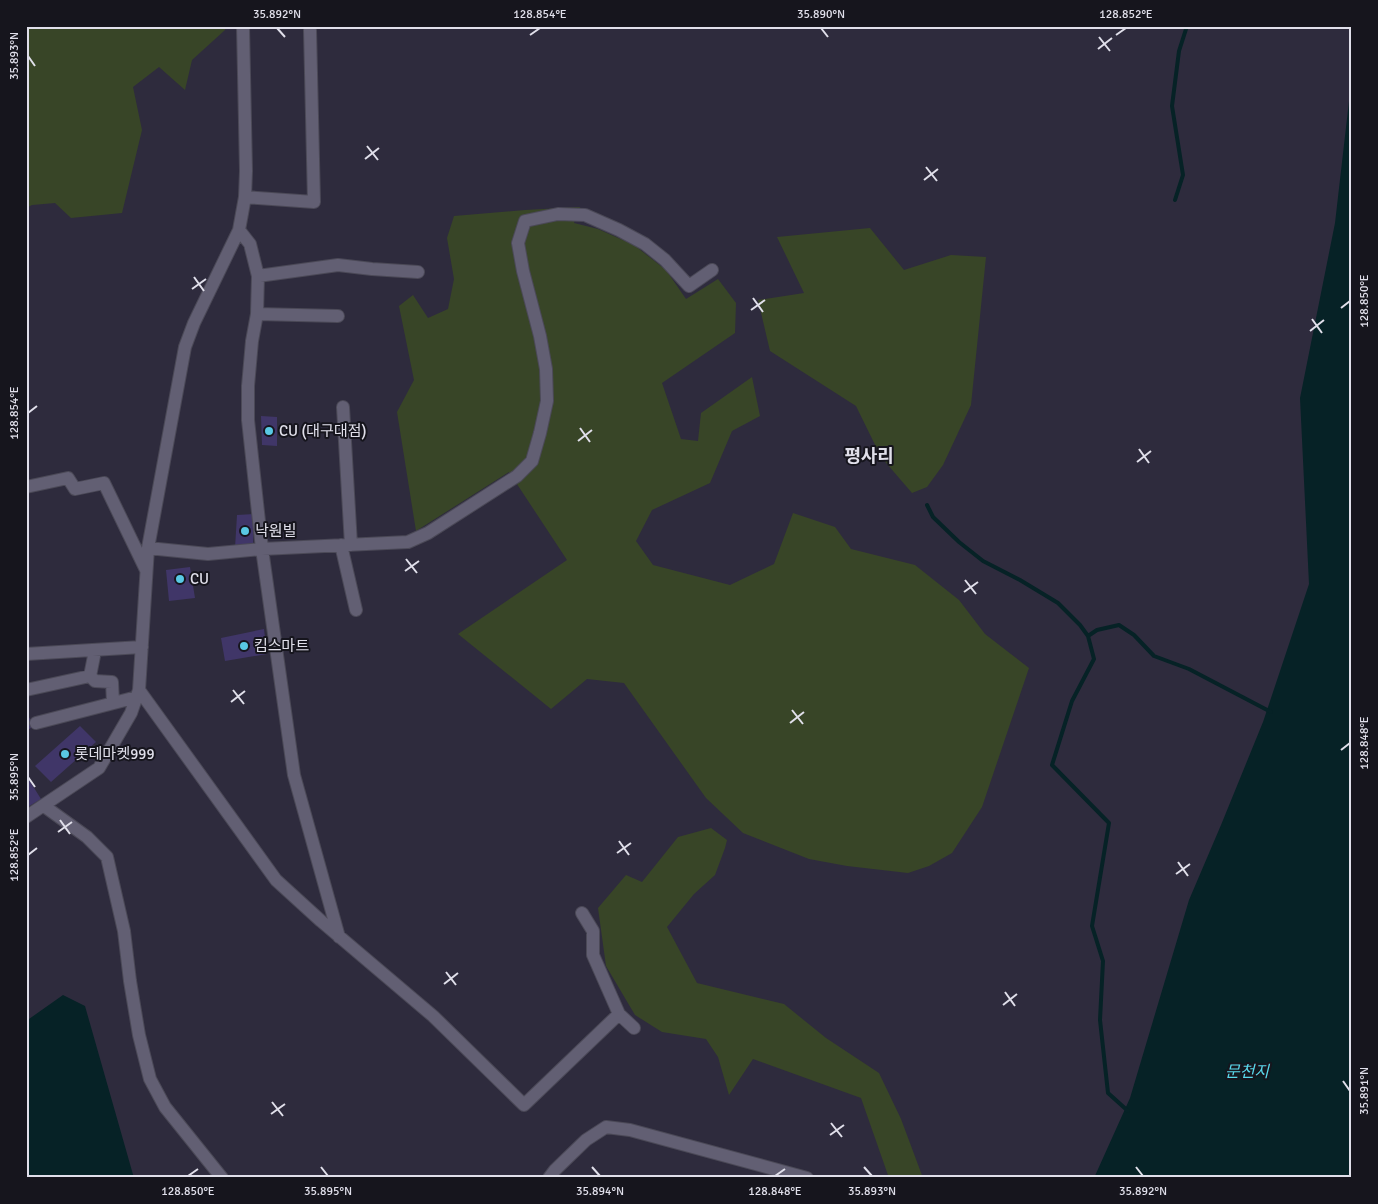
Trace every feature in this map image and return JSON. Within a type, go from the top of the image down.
[{"type":"street","points":[[26,817],[100,768],[131,713],[138,694],[148,548],[185,347],[194,323],[239,230],[245,197],[243,26]]},
{"type":"street","points":[[245,197],[314,202],[310,30]]},
{"type":"street","points":[[148,548],[208,554],[262,549],[408,542],[428,533],[517,476],[532,461],[547,401],[545,361],[518,243],[525,220],[558,214],[585,215],[645,244],[665,260],[689,286],[712,270]]},
{"type":"street","points":[[239,230],[250,244],[258,276],[258,314],[252,341],[248,386],[248,420],[262,549],[294,775],[339,937]]},
{"type":"street","points":[[258,276],[338,264],[372,269],[418,272]]},
{"type":"street","points":[[258,314],[338,316]]},
{"type":"street","points":[[343,407],[346,545],[356,610]]},
{"type":"street","points":[[26,488],[68,478],[75,490],[104,483],[146,572]]},
{"type":"street","points":[[27,656],[94,656],[142,650]]},
{"type":"street","points":[[27,656],[142,650]]},
{"type":"street","points":[[90,676],[94,656]]},
{"type":"street","points":[[26,690],[90,676]]},
{"type":"street","points":[[90,676],[95,681],[112,682],[113,703]]},
{"type":"street","points":[[138,694],[276,880],[339,937],[433,1016],[524,1105],[619,1014]]},
{"type":"street","points":[[36,723],[113,703],[138,694]]},
{"type":"street","points":[[44,806],[87,837],[107,857],[124,931],[139,1034],[150,1079],[165,1107],[222,1178]]},
{"type":"street","points":[[582,913],[593,931],[593,955],[619,1014],[634,1028]]},
{"type":"street","points":[[549,1178],[586,1140],[606,1127],[630,1130],[807,1178]]},
{"type":"green space","points":[[26,26],[225,26],[225,30],[192,60],[185,90],[159,67],[133,87],[142,130],[122,213],[71,218],[55,203],[32,205],[26,208]]},
{"type":"green space","points":[[580,207],[574,223],[598,229],[634,245],[666,270],[686,299],[718,279],[736,303],[735,333],[662,383],[681,439],[698,441],[701,413],[752,377],[760,416],[732,431],[710,483],[652,510],[636,541],[653,565],[730,585],[774,564],[793,513],[835,527],[851,549],[915,565],[959,600],[985,634],[1029,668],[982,807],[952,853],[929,866],[908,873],[847,866],[809,859],[743,833],[706,798],[624,683],[587,679],[551,709],[458,634],[567,560],[509,472],[416,531],[397,412],[414,380],[399,306],[413,295],[428,318],[448,309],[454,279],[447,238],[454,216]]},
{"type":"green space","points":[[870,228],[904,270],[951,255],[986,257],[971,405],[943,465],[927,487],[912,493],[881,457],[856,406],[770,351],[758,300],[804,293],[777,237]]},
{"type":"green space","points":[[711,828],[727,840],[715,875],[694,894],[667,927],[697,983],[784,1004],[826,1038],[879,1073],[901,1119],[923,1178],[889,1178],[861,1098],[753,1059],[729,1095],[718,1057],[706,1039],[662,1032],[635,1015],[606,966],[598,908],[626,875],[642,882],[678,837]]},
{"type":"water","name":"문천지","points":[[1352,75],[1352,1178],[1094,1178],[1130,1098],[1189,900],[1263,722],[1309,584],[1300,398],[1335,223]]},
{"type":"water","points":[[63,995],[85,1006],[134,1178],[26,1178],[26,1022]]},
{"type":"building","name":"CU (대구대점)","points":[[261,416],[277,417],[277,446],[262,445]]},
{"type":"building","name":"낙원빌","points":[[254,514],[253,547],[235,548],[237,515]]},
{"type":"building","points":[[190,567],[195,598],[169,601],[166,570]]},
{"type":"building","name":"킴스마트","points":[[264,629],[267,654],[225,661],[221,638]]},
{"type":"building","points":[[26,712],[34,726],[26,731]]},
{"type":"building","name":"롯데마켓999","points":[[80,726],[96,742],[51,782],[35,766]]},
{"type":"building","points":[[26,775],[41,799],[26,808]]},
{"type":"waterway","points":[[1175,200],[1183,175],[1172,106],[1179,51],[1187,26]]},
{"type":"waterway","points":[[927,505],[933,517],[959,542],[983,561],[1020,580],[1058,603],[1088,636],[1094,659],[1072,701],[1052,765],[1109,823],[1092,926],[1103,961],[1100,1020],[1108,1093],[1128,1111]]},
{"type":"waterway","points":[[1088,636],[1097,630],[1119,625],[1134,635],[1154,656],[1189,669],[1271,712]]},
{"type":"place","name":"CU (대구대점)","points":[[269,431]]},
{"type":"place","name":"낙원빌","points":[[245,531]]},
{"type":"place","name":"CU","points":[[180,579]]},
{"type":"place","name":"킴스마트","points":[[244,646]]},
{"type":"place","name":"롯데마켓999","points":[[65,754]]},
{"type":"district","name":"평사리","points":[[869,456]]}]
